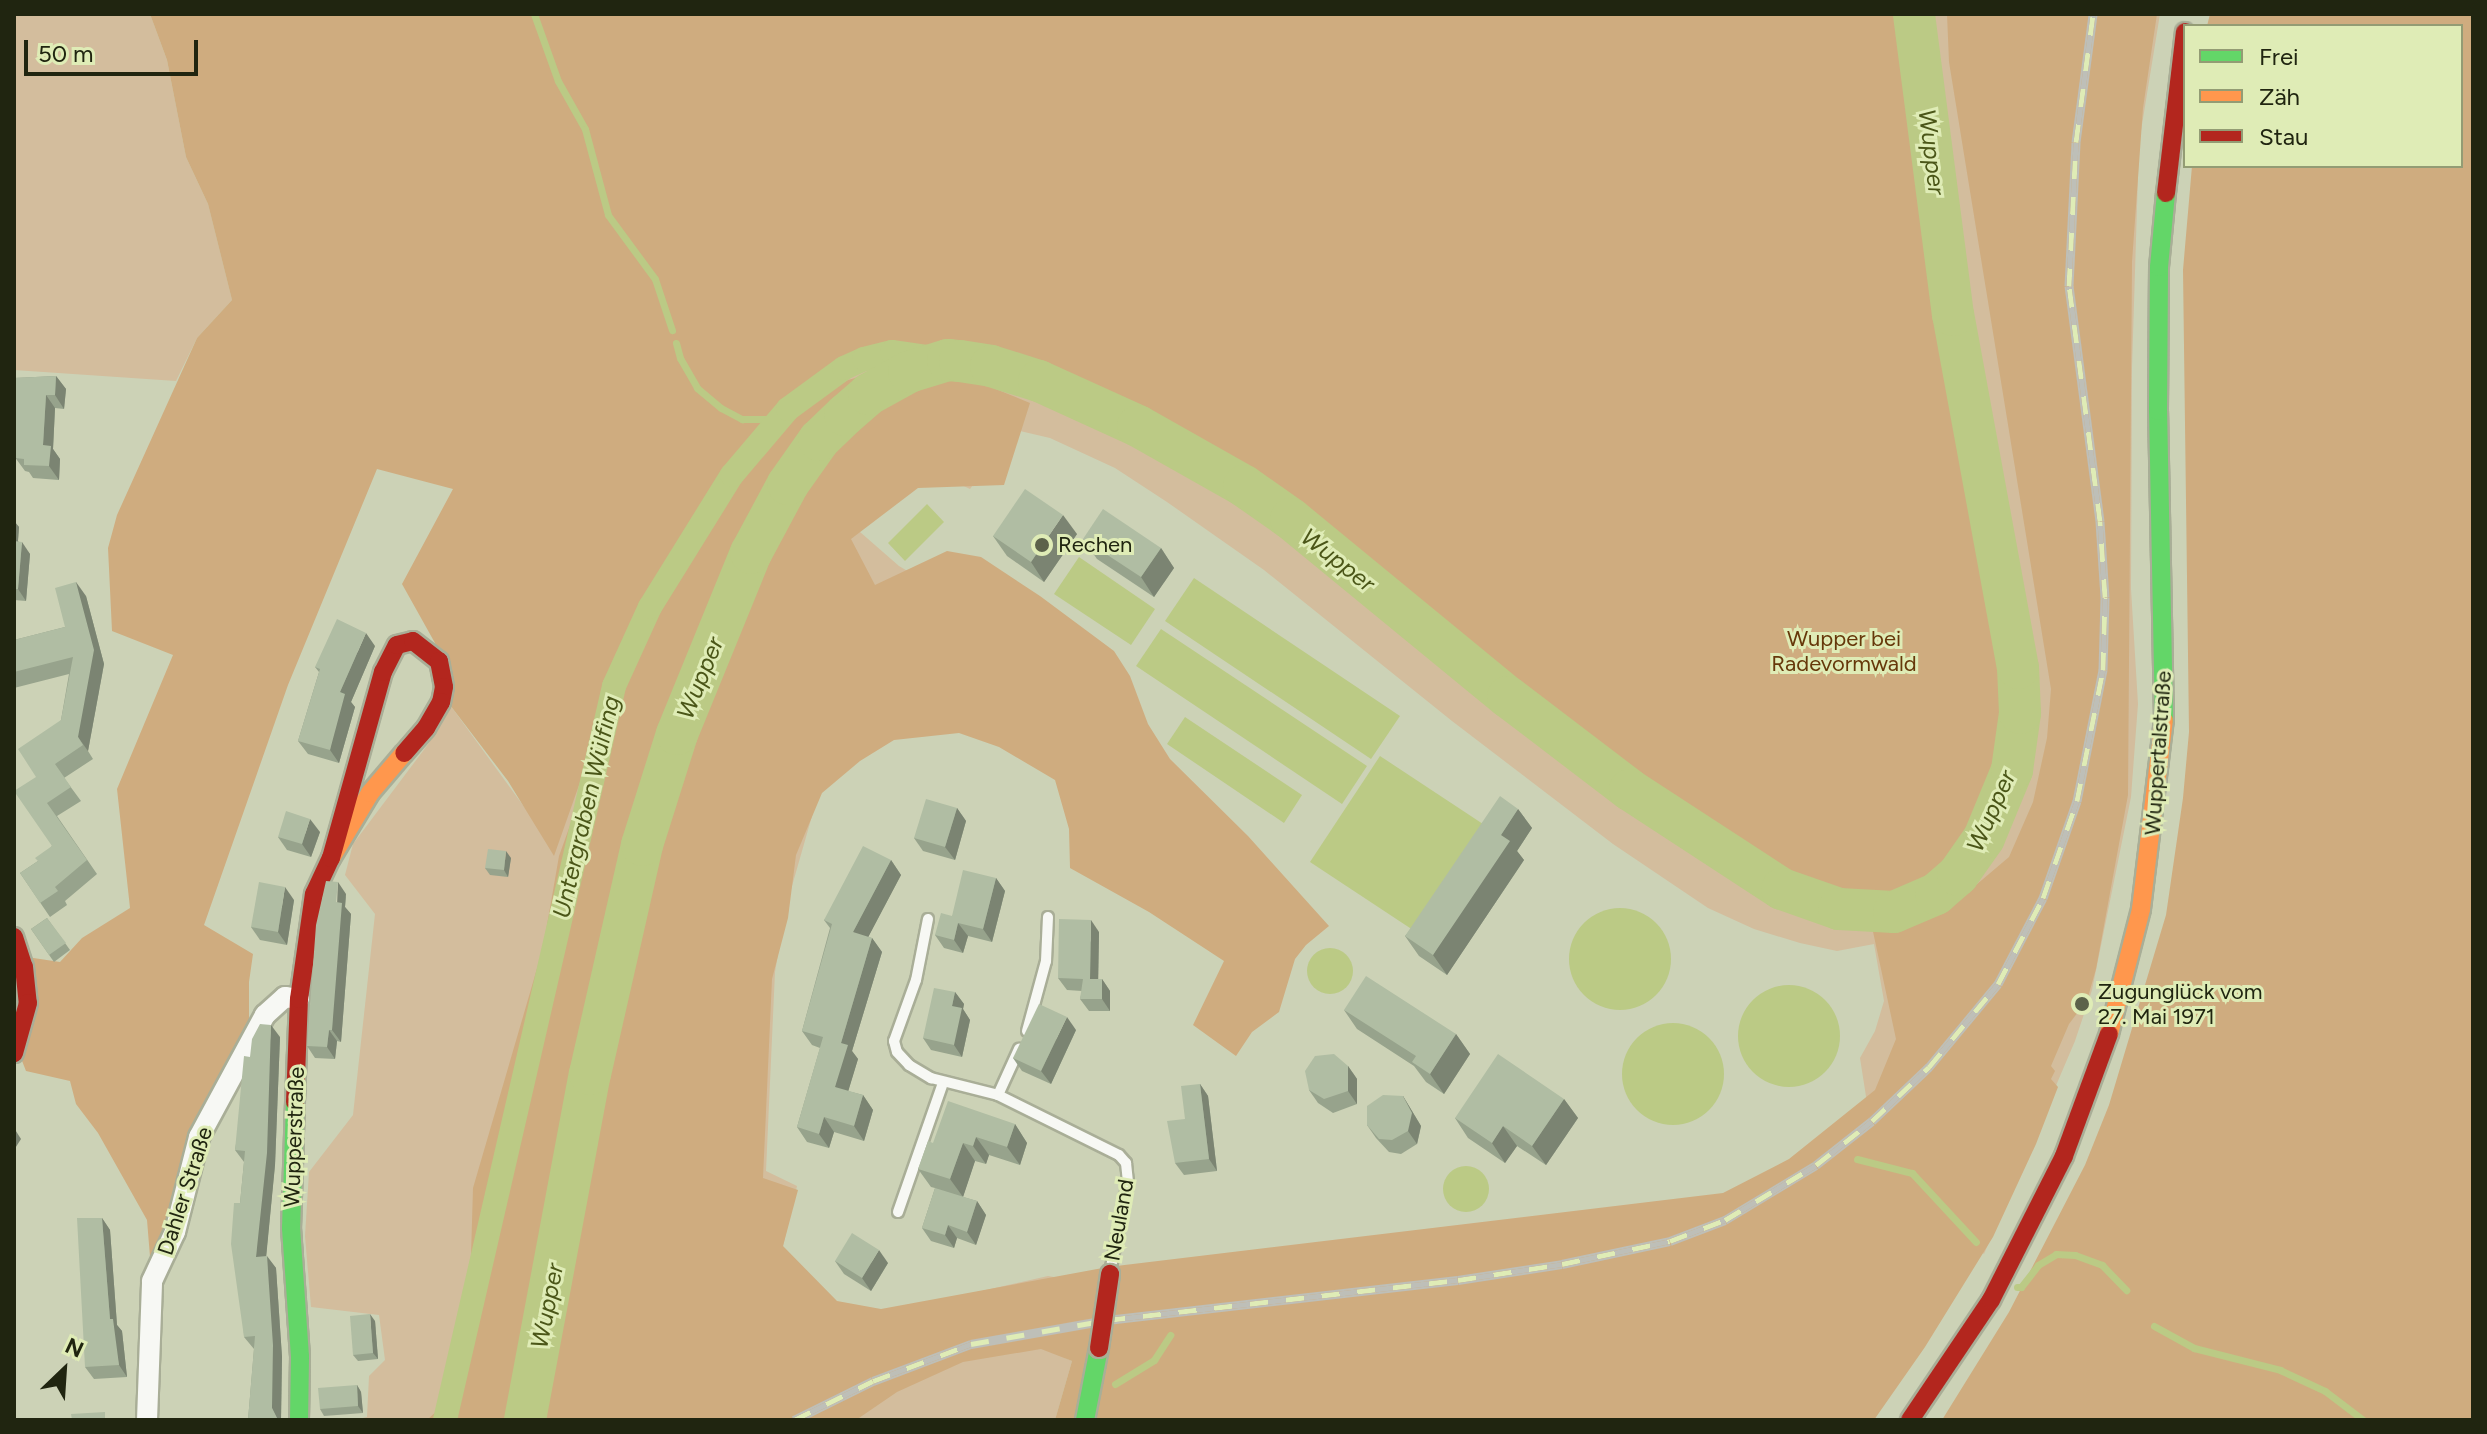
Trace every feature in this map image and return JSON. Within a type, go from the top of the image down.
[{"type":"main road","name":"Wuppertalstraße","points":[[1910,1420],[1991,1300],[2064,1156],[2108,1036],[2141,909],[2164,728],[2164,578],[2158,411],[2159,267],[2173,112],[2183,43]]},
{"type":"main road","name":"Wupperstraße","points":[[299,1420],[301,1371],[291,1228],[299,999],[311,907],[331,858],[383,672],[397,645],[413,641],[439,661],[444,687],[441,702],[426,728],[370,793],[331,858]]},
{"type":"main road","points":[[14,937],[24,967],[28,1003],[14,1053]]},
{"type":"main road","name":"Neuland","points":[[1085,1420],[1110,1274]]},
{"type":"street","name":"Dahler Straße","points":[[147,1420],[152,1281],[175,1232],[199,1137],[265,1015],[285,997],[299,999]]},
{"type":"lane","points":[[998,1095],[1026,1034],[1039,992],[1046,961],[1048,917]]},
{"type":"lane","name":"Neuland","points":[[928,919],[919,968],[894,1044],[909,1065],[943,1083],[998,1095],[1109,1148],[1126,1163],[1128,1182],[1110,1274]]},
{"type":"lane","points":[[898,1212],[943,1083]]},
{"type":"green space","points":[[14,14],[150,14],[167,60],[186,157],[208,204],[232,300],[197,338],[176,381],[14,370]]},
{"type":"green space","points":[[150,14],[1914,14],[1953,315],[2018,668],[2018,734],[2012,770],[2000,806],[1970,862],[1948,884],[1923,902],[1894,912],[1855,913],[1811,901],[1758,875],[1630,790],[1508,697],[1291,519],[1244,486],[1138,426],[1039,381],[991,366],[892,352],[844,368],[806,395],[765,432],[732,475],[650,607],[614,686],[554,856],[508,781],[450,705],[435,643],[402,584],[453,489],[377,469],[288,685],[204,925],[253,954],[249,982],[249,1045],[199,1137],[152,1281],[147,1220],[98,1133],[76,1104],[70,1081],[26,1071],[17,1048],[20,956],[60,962],[82,938],[130,908],[117,789],[173,655],[112,631],[108,548],[117,515],[197,338],[232,300],[208,204],[186,157],[167,60]]},
{"type":"green space","name":"Wupper bei Radevormwald","points":[[1723,14],[2160,14],[2139,143],[2132,368],[2131,589],[2138,704],[2131,797],[2092,990],[2075,1041],[1984,1254],[1877,1167],[1860,1058],[1875,1031],[1884,1001],[1874,944],[1837,951],[1800,943],[1754,929],[1708,908],[1613,844],[1452,721],[1264,570],[1167,502],[1115,468],[1050,438],[1020,431],[1009,436],[970,489],[953,481],[914,452],[852,525],[899,566],[946,594],[818,795],[786,907],[775,972],[766,1171],[797,1186],[761,1341],[1048,1276],[1077,1281],[1065,1358],[1072,1361],[1055,1420],[354,1420],[367,1417],[369,1376],[385,1360],[379,1315],[311,1307],[305,1236],[309,1172],[353,1115],[375,914],[345,875],[353,844],[429,743],[450,705],[530,815],[677,417]]},
{"type":"green space","points":[[1947,14],[2157,14],[2143,108],[2132,262],[2128,795],[2096,969],[2088,997],[2078,1004],[2081,1008],[2069,1024],[2051,1066],[2055,1071],[2051,1079],[2058,1087],[2036,1144],[1993,1237],[1925,1347],[1874,1420],[1055,1420],[1072,1361],[1041,1349],[963,1362],[897,1392],[856,1420],[427,1420],[440,1408],[470,1289],[473,1188],[543,948],[559,856],[620,687],[652,614],[757,453],[793,413],[848,380],[873,373],[900,367],[971,379],[1030,403],[1004,485],[918,488],[851,539],[875,585],[947,551],[981,557],[1114,651],[1130,676],[1148,724],[1170,759],[1248,836],[1329,926],[1295,959],[1279,1012],[1252,1032],[1236,1056],[1193,1025],[1224,961],[1149,912],[1070,868],[1069,829],[1055,780],[999,747],[959,733],[894,740],[860,761],[822,793],[796,855],[788,918],[772,979],[763,1178],[798,1190],[783,1246],[837,1301],[881,1309],[1108,1267],[1723,1193],[1789,1159],[1875,1090],[1896,1039],[1872,927],[1956,902],[2009,857],[2033,802],[2047,738],[2051,689],[1949,62]]},
{"type":"green space","points":[[2210,14],[2473,14],[2473,1420],[1942,1420],[2009,1312],[2085,1165],[2109,1105],[2166,915],[2189,732],[2183,270],[2192,168],[2463,168],[2463,24],[2208,24]]},
{"type":"shaded area","points":[[927,504],[944,522],[905,561],[888,543]]},
{"type":"shaded area","points":[[1079,557],[1155,609],[1131,645],[1054,594]]},
{"type":"shaded area","points":[[1194,578],[1400,716],[1371,759],[1165,621]]},
{"type":"shaded area","points":[[1161,629],[1367,766],[1342,804],[1136,666]]},
{"type":"shaded area","points":[[1185,717],[1302,795],[1284,823],[1167,744]]},
{"type":"shaded area","points":[[1380,756],[1486,826],[1416,932],[1310,862]]},
{"type":"shaded area","points":[[1620,908],[1640,912],[1656,923],[1667,939],[1671,959],[1667,979],[1656,995],[1640,1006],[1620,1010],[1600,1006],[1584,995],[1573,979],[1569,959],[1573,939],[1584,923],[1600,912]]},
{"type":"shaded area","points":[[1330,948],[1346,955],[1353,971],[1346,987],[1330,994],[1314,987],[1307,971],[1314,955]]},
{"type":"shaded area","points":[[1789,985],[1809,989],[1825,1000],[1836,1016],[1840,1036],[1836,1056],[1825,1072],[1809,1083],[1789,1087],[1769,1083],[1753,1072],[1742,1056],[1738,1036],[1742,1016],[1753,1000],[1769,989]]},
{"type":"shaded area","points":[[1673,1023],[1693,1027],[1709,1038],[1720,1054],[1724,1074],[1720,1094],[1709,1110],[1693,1121],[1673,1125],[1653,1121],[1637,1110],[1626,1094],[1622,1074],[1626,1054],[1637,1038],[1653,1027]]},
{"type":"shaded area","points":[[1466,1166],[1482,1173],[1489,1189],[1482,1205],[1466,1212],[1450,1205],[1443,1189],[1450,1173]]},
{"type":"building","points":[[56,376],[55,395],[46,395],[43,445],[51,446],[49,466],[24,465],[24,459],[15,458],[14,450],[14,378]]},
{"type":"building","points":[[1025,489],[1063,515],[1031,562],[993,536]]},
{"type":"building","points":[[1103,509],[1161,548],[1141,577],[1083,539]]},
{"type":"building","points":[[14,541],[22,542],[18,589],[14,589]]},
{"type":"building","points":[[76,582],[94,650],[78,737],[83,745],[55,764],[71,787],[47,803],[87,860],[55,887],[58,891],[40,903],[20,873],[38,861],[35,858],[52,846],[14,791],[36,777],[18,749],[61,720],[73,657],[14,672],[14,640],[65,627],[55,588]]},
{"type":"building","points":[[337,619],[366,633],[340,692],[345,694],[330,750],[298,741],[320,669],[315,667]]},
{"type":"building","points":[[1500,796],[1518,809],[1501,835],[1510,841],[1433,955],[1405,936]]},
{"type":"building","points":[[926,799],[957,808],[945,847],[914,838]]},
{"type":"building","points":[[286,811],[310,819],[302,844],[278,837]]},
{"type":"building","points":[[863,846],[891,860],[853,932],[872,938],[841,1043],[848,1045],[835,1087],[863,1095],[854,1126],[824,1117],[819,1134],[797,1127],[823,1037],[802,1031],[832,924],[824,920]]},
{"type":"building","points":[[488,849],[506,851],[504,870],[485,868]]},
{"type":"building","points":[[963,870],[996,878],[983,929],[958,923],[954,940],[935,935],[941,913],[952,916]]},
{"type":"building","points":[[326,881],[338,882],[336,902],[342,903],[332,1030],[329,1030],[327,1047],[307,1046],[316,925]]},
{"type":"building","points":[[259,882],[285,887],[278,932],[251,927]]},
{"type":"building","points":[[47,918],[66,943],[49,955],[31,929]]},
{"type":"building","points":[[1059,919],[1091,920],[1090,979],[1102,979],[1102,999],[1080,999],[1083,979],[1058,978]]},
{"type":"building","points":[[1366,976],[1456,1034],[1430,1074],[1412,1062],[1416,1056],[1344,1010]]},
{"type":"building","points":[[934,988],[955,992],[952,1006],[962,1008],[954,1045],[923,1038]]},
{"type":"building","points":[[1039,1004],[1067,1017],[1041,1071],[1013,1058]]},
{"type":"building","points":[[260,1024],[271,1025],[267,1153],[256,1257],[267,1256],[273,1345],[272,1408],[278,1420],[248,1420],[255,1336],[244,1337],[231,1244],[234,1203],[240,1203],[245,1151],[235,1150],[244,1056],[250,1057],[252,1039]]},
{"type":"building","points":[[1334,1054],[1348,1066],[1348,1091],[1324,1099],[1309,1090],[1305,1071],[1315,1056]]},
{"type":"building","points":[[1498,1054],[1564,1099],[1532,1146],[1503,1126],[1492,1143],[1455,1118]]},
{"type":"building","points":[[1200,1084],[1209,1159],[1175,1163],[1167,1121],[1185,1119],[1181,1086]]},
{"type":"building","points":[[1383,1095],[1403,1096],[1412,1113],[1408,1131],[1392,1140],[1379,1139],[1367,1125],[1367,1106]]},
{"type":"building","points":[[948,1101],[1015,1124],[1007,1147],[976,1137],[973,1146],[963,1143],[950,1179],[918,1169],[928,1141],[933,1143]]},
{"type":"building","points":[[935,1188],[977,1201],[967,1232],[948,1225],[945,1235],[922,1228]]},
{"type":"building","points":[[77,1218],[102,1218],[110,1319],[113,1319],[119,1365],[85,1367]]},
{"type":"building","points":[[852,1233],[879,1250],[862,1278],[835,1261]]},
{"type":"building","points":[[370,1314],[373,1353],[353,1355],[350,1316]]},
{"type":"building","points":[[357,1385],[358,1406],[320,1409],[318,1388]]},
{"type":"building","points":[[105,1412],[105,1420],[72,1420],[71,1414]]},
{"type":"waterway","points":[[534,14],[558,81],[585,129],[608,215],[655,279],[672,330]]},
{"type":"waterway","name":"Wupper","points":[[525,1420],[590,1074],[642,845],[677,734],[751,553],[788,484],[819,440],[845,415],[869,394],[909,372],[948,360],[991,366],[1039,381],[1138,426],[1244,486],[1291,519],[1508,697],[1630,790],[1782,889],[1839,909],[1894,912],[1936,894],[1958,875],[1984,838],[2012,770],[2020,713],[2018,668],[1953,315],[1914,14]]},
{"type":"waterway","points":[[676,343],[680,358],[697,388],[721,408],[742,419],[777,419]]},
{"type":"waterway","name":"Untergraben Wülfing","points":[[445,1420],[614,686],[650,607],[732,475],[788,409],[844,368],[864,359],[892,352],[948,360]]},
{"type":"waterway","points":[[1894,912],[1898,927]]},
{"type":"waterway","points":[[1857,1159],[1912,1173],[1976,1242]]},
{"type":"waterway","points":[[2017,1287],[2021,1287],[2038,1265],[2056,1254],[2075,1255],[2102,1265],[2126,1290]]},
{"type":"waterway","points":[[2154,1326],[2194,1348],[2280,1370],[2325,1391],[2363,1420]]},
{"type":"waterway","points":[[1115,1384],[1154,1360],[1170,1335]]},
{"type":"railway","points":[[794,1420],[873,1381],[971,1344],[1107,1320],[1458,1280],[1562,1264],[1670,1241],[1725,1220],[1816,1165],[1872,1121],[1929,1067],[1998,984],[2043,898],[2077,801],[2103,670],[2105,597],[2100,521],[2069,286],[2076,142],[2093,14]]},
{"type":"traffic: fast","points":[[2164,720],[2158,411],[2159,267],[2166,193]]},
{"type":"traffic: fast","points":[[295,1102],[291,1228],[300,1357],[299,1420]]},
{"type":"traffic: fast","points":[[1085,1420],[1099,1348]]},
{"type":"traffic: slow","points":[[2109,1034],[2141,909],[2164,720]]},
{"type":"traffic: slow","points":[[331,858],[370,793],[404,753]]},
{"type":"traffic: jam","points":[[2166,193],[2183,49]]},
{"type":"traffic: jam","points":[[295,1102],[299,999],[314,894],[331,858],[383,672],[397,645],[413,641],[439,661],[444,687],[441,702],[426,728],[404,753]]},
{"type":"traffic: jam","points":[[14,937],[24,967],[28,1003],[14,1053]]},
{"type":"traffic: jam","points":[[1910,1420],[1991,1300],[2064,1156],[2109,1034]]},
{"type":"traffic: jam","points":[[1099,1348],[1110,1274]]},
{"type":"place","name":"Rechen","points":[[1042,545]]},
{"type":"place","name":"Zugunglück vom 27. Mai 1971","points":[[2082,1004]]}]
